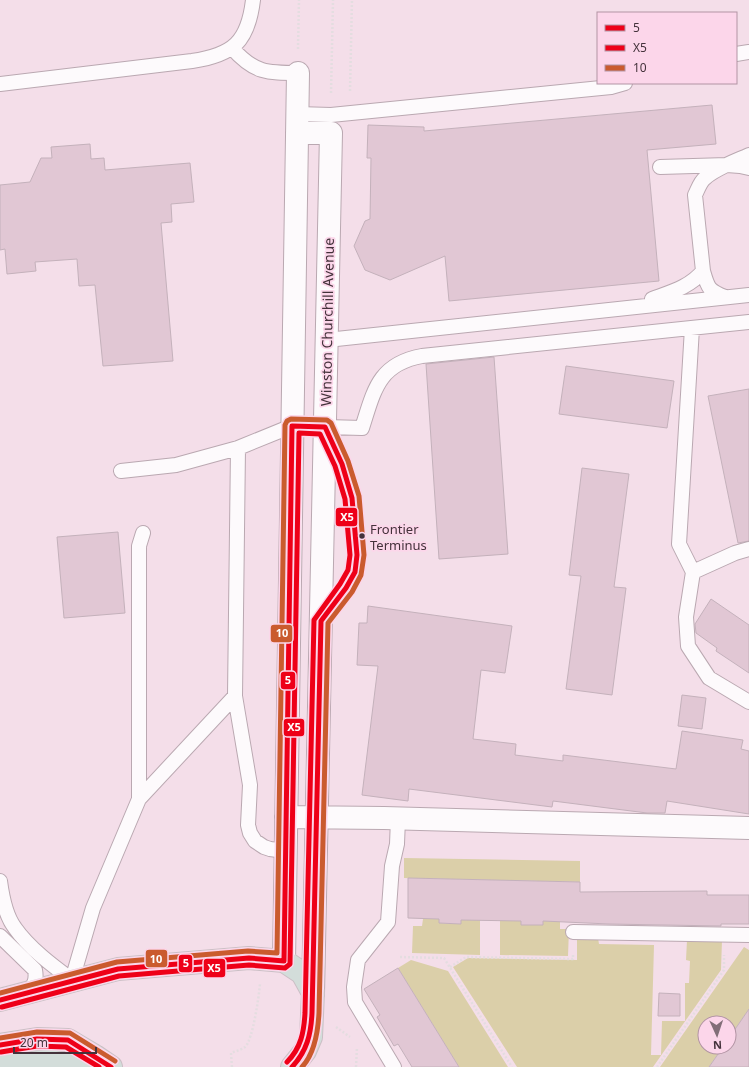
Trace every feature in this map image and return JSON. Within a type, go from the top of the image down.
[{"type":"highway","points":[[0,1000],[72,980],[118,970],[249,958],[284,961],[302,972],[313,993]]},
{"type":"highway","name":"Winston Churchill Avenue","points":[[298,1067],[310,1037],[313,993]]},
{"type":"highway","points":[[0,1045],[37,1039],[68,1040],[110,1067]]},
{"type":"highway","points":[[0,1066],[50,1061],[81,1067]]},
{"type":"street","points":[[284,961],[298,73]]},
{"type":"street","name":"Winston Churchill Avenue","points":[[297,123],[331,133],[318,818],[313,993]]},
{"type":"street","points":[[286,817],[749,828]]},
{"type":"lane","points":[[0,84],[206,59],[222,55],[239,41],[247,29],[253,0]]},
{"type":"lane","points":[[232,48],[241,59],[259,70],[270,73],[298,73]]},
{"type":"lane","points":[[737,54],[749,52]]},
{"type":"lane","points":[[297,123],[331,115],[610,87],[622,84]]},
{"type":"lane","points":[[725,297],[712,291],[707,284],[703,271],[695,195],[698,187],[705,178],[727,165],[749,155]]},
{"type":"lane","points":[[660,168],[727,165],[749,168]]},
{"type":"lane","points":[[625,308],[677,290],[697,279],[703,271]]},
{"type":"lane","points":[[327,340],[749,294]]},
{"type":"lane","points":[[121,471],[176,465],[238,448],[292,426],[362,428],[379,381],[387,372],[409,358],[749,322]]},
{"type":"lane","points":[[692,328],[679,544],[693,572],[686,617],[688,646],[709,678],[749,702]]},
{"type":"lane","points":[[321,621],[346,588],[355,572],[357,555],[352,498],[342,464],[325,427]]},
{"type":"lane","points":[[238,448],[235,696],[250,786],[248,825],[250,833],[255,841],[264,847],[285,851]]},
{"type":"lane","points":[[139,799],[139,546],[143,533]]},
{"type":"lane","points":[[693,572],[736,553],[749,549]]},
{"type":"lane","points":[[0,881],[9,918],[15,928],[52,966],[72,980],[93,908],[139,799],[235,696]]},
{"type":"lane","points":[[394,1067],[355,1002],[354,987],[358,960],[388,922],[392,866],[397,844],[398,819]]},
{"type":"lane","points":[[574,932],[749,935]]},
{"type":"lane","points":[[0,936],[35,970],[37,977],[35,984],[28,992]]},
{"type":"path","points":[[298,50],[299,0]]},
{"type":"path","points":[[331,115],[333,0]]},
{"type":"path","points":[[450,967],[466,957],[573,959],[574,932]]},
{"type":"path","points":[[657,1067],[724,970],[724,934]]},
{"type":"path","points":[[400,957],[444,958],[512,1067]]},
{"type":"path","points":[[232,1067],[231,1052],[240,1050],[246,1046],[250,1039],[258,1000]]},
{"type":"path","points":[[330,1023],[352,1038]]},
{"type":"path","points":[[356,1067],[357,1045]]},
{"type":"shaded area","points":[[404,858],[580,861],[580,882],[404,878]]},
{"type":"shaded area","points":[[423,919],[439,919],[439,923],[460,924],[460,919],[480,920],[480,955],[412,953],[413,926],[422,926]]},
{"type":"shaded area","points":[[500,920],[521,921],[521,925],[543,925],[543,921],[560,921],[560,929],[569,929],[568,956],[500,955]]},
{"type":"shaded area","points":[[577,938],[598,938],[599,944],[654,945],[651,1055],[661,1055],[662,1021],[685,1021],[685,983],[689,983],[690,961],[686,960],[687,940],[722,940],[721,970],[653,1067],[517,1067],[453,967],[468,958],[577,960]]},
{"type":"shaded area","points":[[744,947],[749,950],[749,1009],[737,1026],[737,1015],[697,1015],[697,1055],[717,1055],[709,1067],[660,1067]]},
{"type":"shaded area","points":[[411,960],[448,971],[508,1067],[459,1067],[398,968]]},
{"type":"building","points":[[712,105],[716,144],[647,150],[659,281],[449,301],[445,256],[390,280],[365,270],[354,246],[365,221],[370,219],[371,158],[367,158],[368,125],[424,127],[424,131]]},
{"type":"building","points":[[90,144],[91,159],[104,158],[105,170],[190,163],[194,202],[171,204],[172,222],[161,223],[173,361],[103,366],[95,285],[79,286],[77,259],[35,262],[36,271],[7,274],[5,249],[0,250],[0,185],[30,182],[41,158],[52,158],[51,147]]},
{"type":"building","points":[[494,357],[508,554],[439,559],[426,364]]},
{"type":"building","points":[[566,366],[674,381],[667,428],[559,414]]},
{"type":"building","points":[[749,389],[749,541],[738,543],[708,396]]},
{"type":"building","points":[[582,468],[629,474],[614,587],[626,588],[612,695],[566,689],[581,576],[569,575]]},
{"type":"building","points":[[118,532],[125,613],[64,618],[57,537]]},
{"type":"building","points":[[711,599],[749,625],[749,673],[716,651],[717,648],[696,633],[695,624]]},
{"type":"building","points":[[368,606],[512,626],[505,673],[481,670],[473,739],[516,744],[515,755],[563,761],[563,755],[676,769],[682,731],[743,740],[741,749],[749,751],[749,814],[667,801],[665,813],[647,813],[553,801],[552,807],[409,789],[408,801],[362,795],[378,666],[357,665],[359,623],[367,623]]},
{"type":"building","points":[[682,695],[706,698],[702,729],[678,726]]},
{"type":"building","points":[[408,878],[580,882],[580,892],[707,891],[707,895],[749,895],[749,924],[721,924],[721,926],[543,921],[543,925],[521,925],[521,921],[461,920],[461,924],[439,923],[439,919],[408,918]]},
{"type":"building","points":[[398,968],[459,1067],[412,1067],[398,1044],[394,1046],[377,1017],[380,1015],[364,989]]},
{"type":"building","points":[[659,993],[680,994],[680,1016],[658,1016]]},
{"type":"building","points":[[749,1009],[749,1067],[709,1067],[717,1055],[737,1055],[737,1026]]},
{"type":"transit line","name":"10","points":[[0,993],[117,962],[248,951],[277,953],[285,425],[287,421],[291,419],[327,420],[331,423],[348,461],[359,496],[364,555],[361,575],[352,592],[328,623],[319,1013],[318,1027],[313,1049],[302,1067]]},
{"type":"transit line","name":"5","points":[[0,1000],[118,969],[249,958],[284,961],[292,426],[325,427],[342,464],[352,498],[357,555],[355,572],[346,588],[321,621],[312,1013],[311,1028],[305,1048],[292,1067]]},
{"type":"transit line","name":"X5","points":[[2,1007],[119,976],[249,965],[285,968],[290,964],[299,433],[320,434],[335,466],[345,499],[350,555],[348,570],[340,584],[314,620],[305,1013],[304,1027],[299,1045],[292,1057],[287,1062]]},
{"type":"transit line","name":"10","points":[[0,1038],[37,1032],[70,1033],[115,1061]]},
{"type":"transit line","name":"5","points":[[0,1045],[37,1039],[68,1040],[111,1067]]},
{"type":"transit line","name":"X5","points":[[1,1052],[37,1046],[66,1047],[99,1067]]},
{"type":"place","name":"Frontier Terminus","points":[[362,536]]}]
